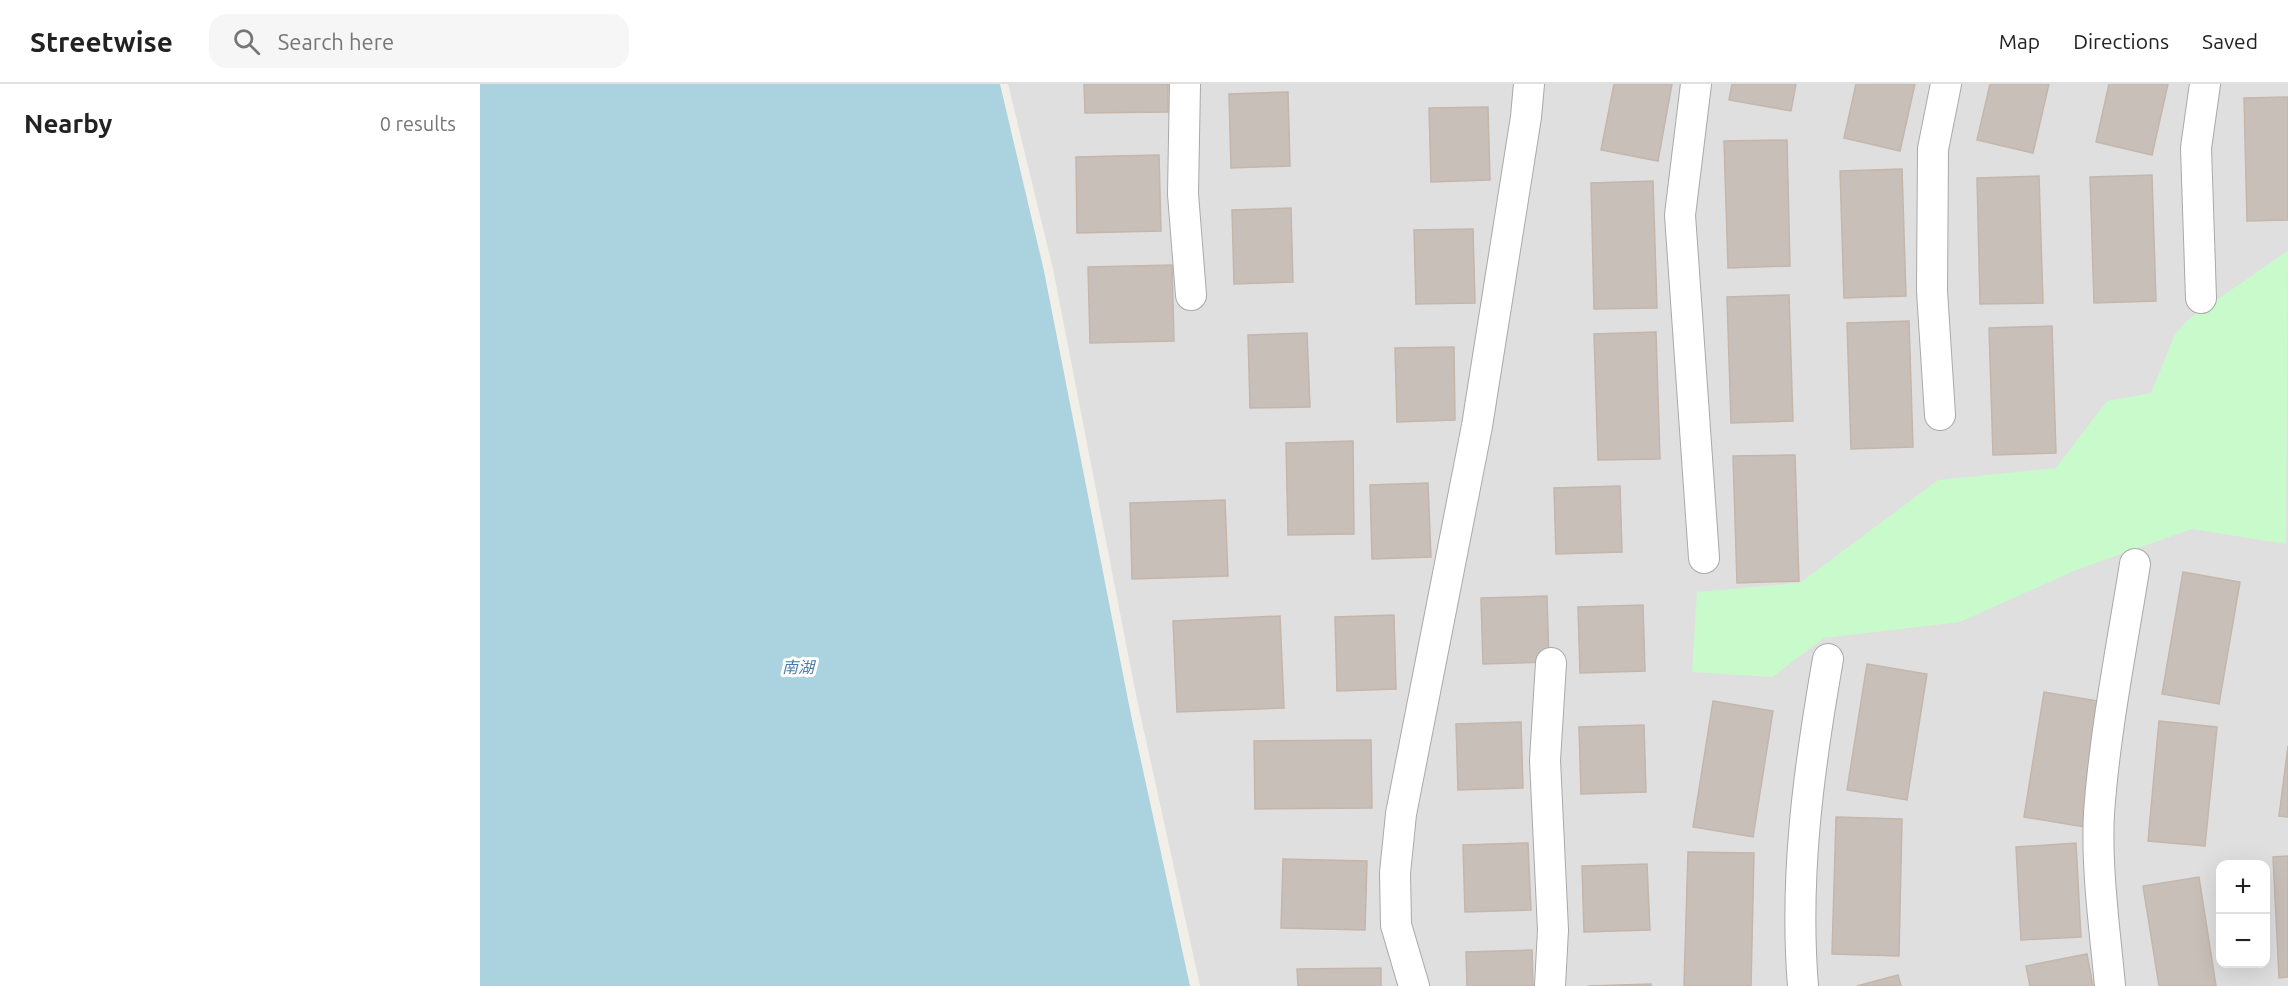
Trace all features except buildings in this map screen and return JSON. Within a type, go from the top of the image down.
[{"type":"street","points":[[1185,84],[1183,194],[1191,295]]},
{"type":"street","points":[[1414,986],[1396,926],[1395,873],[1401,814],[1477,426],[1526,117],[1529,84]]},
{"type":"street","points":[[1696,84],[1680,215],[1704,558]]},
{"type":"street","points":[[1940,415],[1932,291],[1933,149],[1946,84]]},
{"type":"street","points":[[2201,298],[2196,148],[2205,84]]},
{"type":"street","points":[[2110,986],[2102,905],[2099,814],[2108,730],[2134,564]]},
{"type":"street","points":[[1803,986],[1799,938],[1803,842],[1813,745],[1828,659]]},
{"type":"street","points":[[1550,986],[1553,930],[1545,760],[1551,663]]},
{"type":"shaded area","points":[[1008,84],[2288,84],[2288,986],[1200,986],[1136,695],[1053,269]]},
{"type":"green space","points":[[2288,251],[2286,544],[2192,529],[2076,570],[1960,622],[1824,638],[1772,677],[1692,672],[1697,592],[1800,583],[1938,480],[2056,468],[2107,401],[2151,393],[2175,334],[2190,318]]},
{"type":"water","name":"南湖","points":[[480,84],[1000,84],[1044,271],[1131,715],[1190,986],[480,986]]}]
